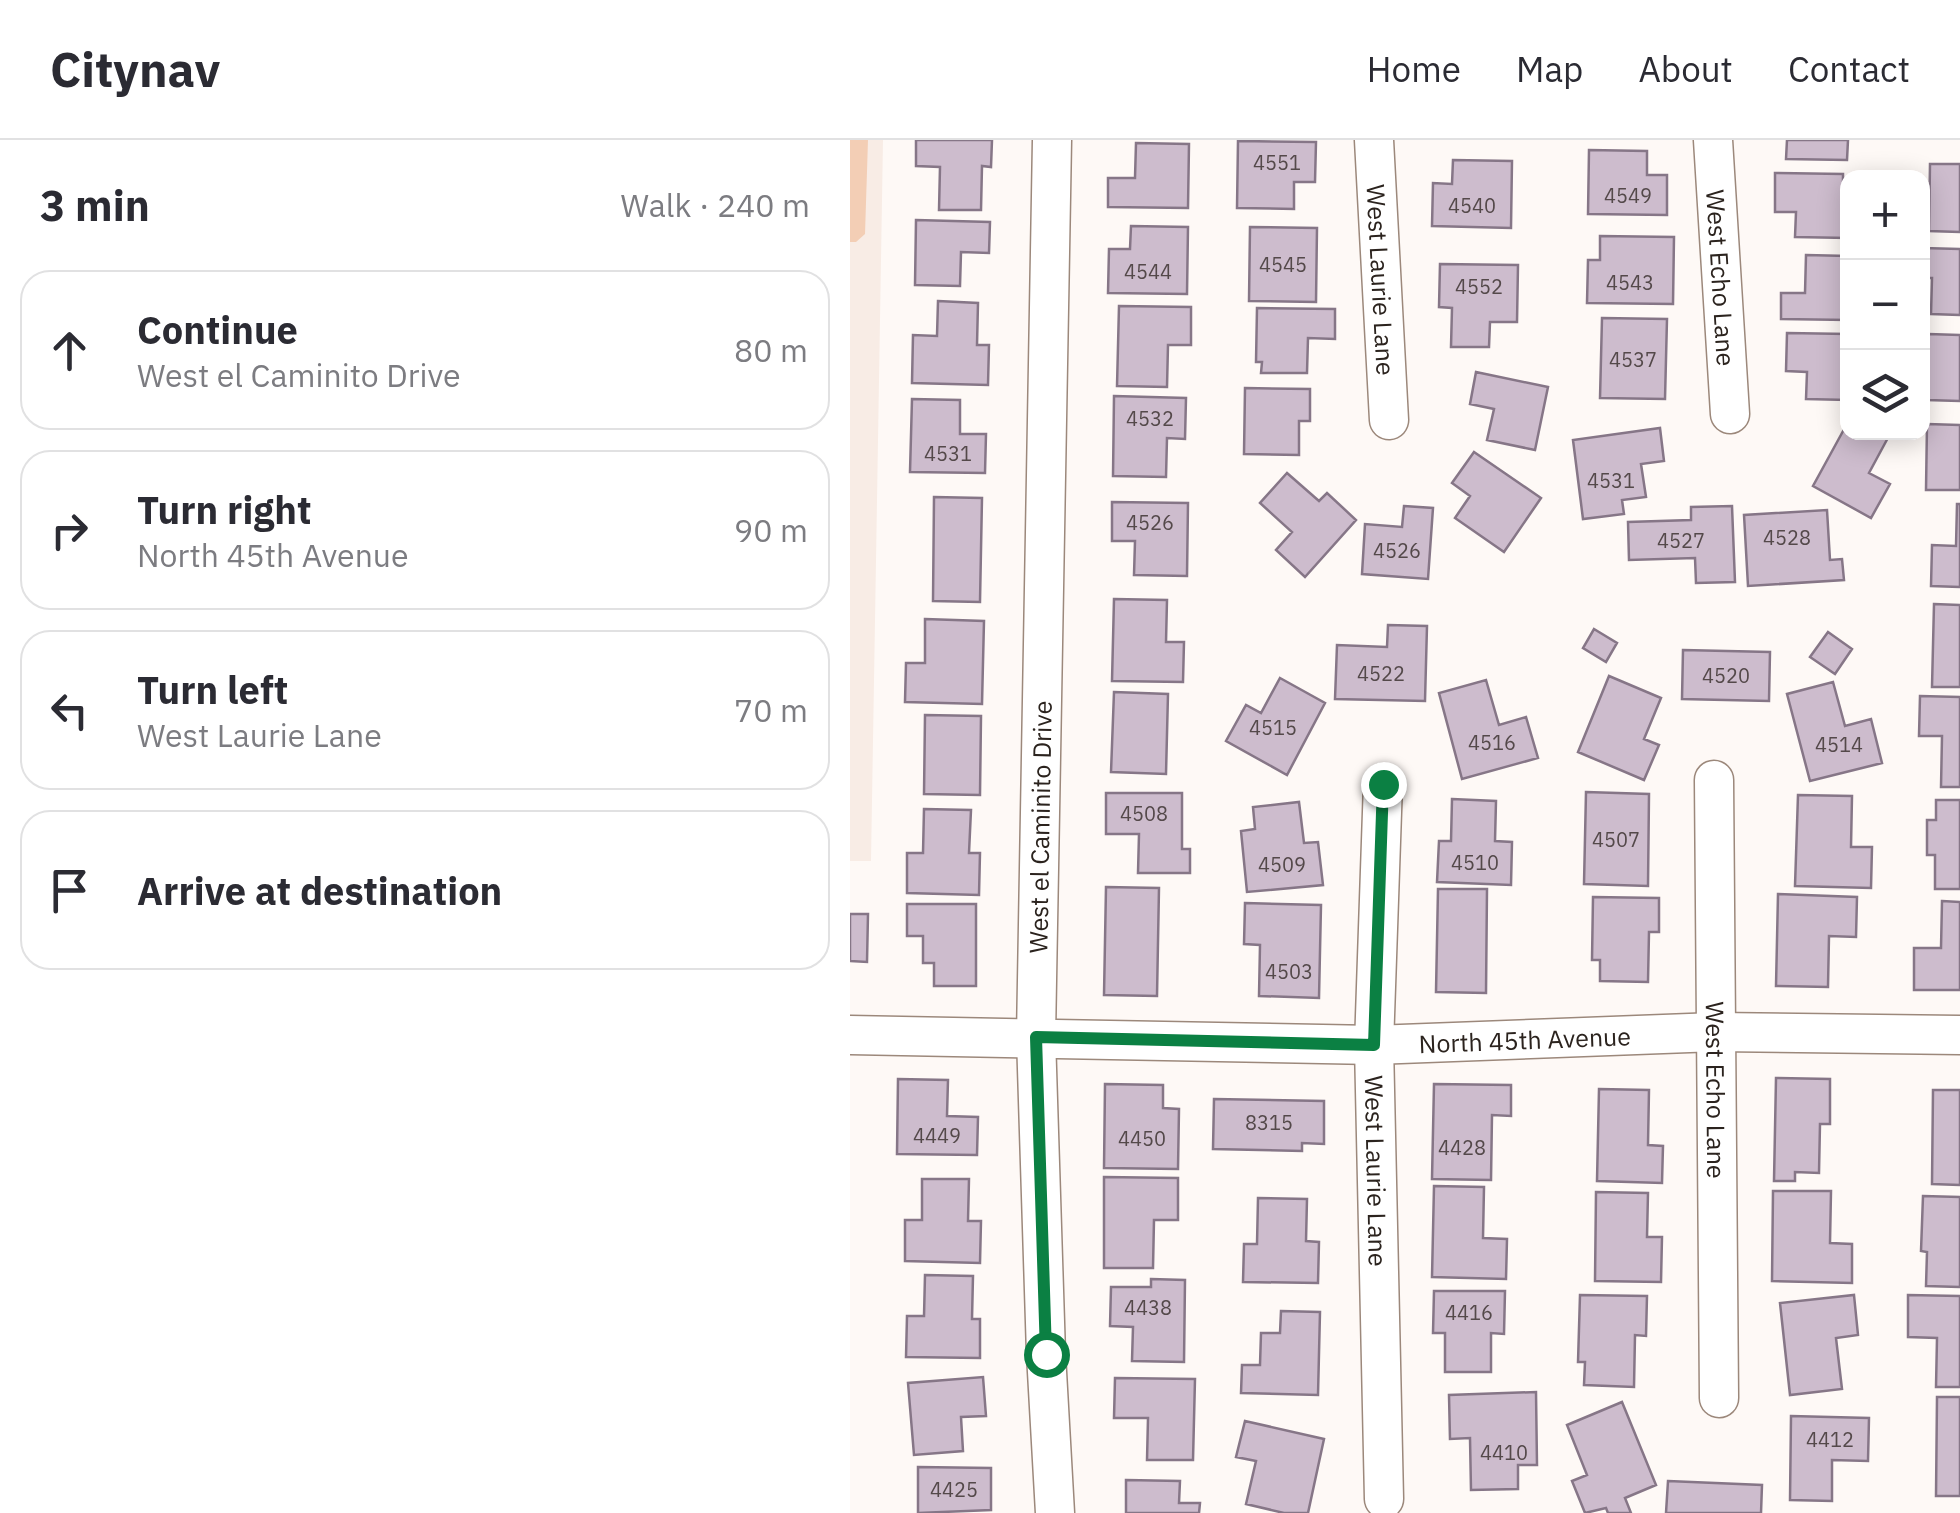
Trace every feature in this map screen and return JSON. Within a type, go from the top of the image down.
[{"type":"street","name":"West el Caminito Drive","points":[[1052,140],[1036,1037],[1055,1513]]},
{"type":"street","name":"West Laurie Lane","points":[[1374,140],[1388,420]]},
{"type":"street","name":"West Echo Lane","points":[[1713,140],[1730,414]]},
{"type":"street","name":"West Echo Lane","points":[[1714,780],[1719,1398]]},
{"type":"street","name":"West Laurie Lane","points":[[1383,784],[1374,1045],[1384,1499]]},
{"type":"street","name":"North 45th Avenue","points":[[850,1035],[1374,1045],[1716,1032],[1960,1035]]},
{"type":"shaded area","points":[[850,140],[883,140],[871,861],[850,861]]},
{"type":"shaded area","points":[[850,140],[868,140],[865,234],[856,242],[850,242]]},
{"type":"building","points":[[916,140],[992,140],[991,167],[982,166],[981,210],[939,210],[940,167],[916,166]]},
{"type":"building","points":[[1787,140],[1848,140],[1847,160],[1786,159]]},
{"type":"building","points":[[1238,141],[1316,142],[1315,182],[1294,182],[1294,209],[1237,208]]},
{"type":"building","points":[[1136,143],[1189,144],[1188,208],[1108,207],[1108,178],[1135,178]]},
{"type":"building","points":[[1589,150],[1647,151],[1647,175],[1667,175],[1667,215],[1588,214]]},
{"type":"building","points":[[1453,160],[1512,161],[1511,228],[1432,226],[1433,183],[1452,184]]},
{"type":"building","points":[[1930,164],[1960,164],[1960,232],[1930,231]]},
{"type":"building","points":[[1775,173],[1840,174],[1840,238],[1795,237],[1796,212],[1775,212]]},
{"type":"building","points":[[916,220],[990,222],[989,253],[961,252],[960,286],[915,285]]},
{"type":"building","points":[[1131,226],[1188,227],[1187,294],[1108,293],[1109,249],[1130,249]]},
{"type":"building","points":[[1250,227],[1317,228],[1316,302],[1249,301]]},
{"type":"building","points":[[1600,236],[1674,237],[1673,304],[1587,303],[1588,260],[1600,260]]},
{"type":"building","points":[[1930,248],[1960,249],[1960,315],[1931,314]]},
{"type":"building","points":[[1806,255],[1840,256],[1840,320],[1781,319],[1781,293],[1805,293]]},
{"type":"building","points":[[1440,264],[1518,265],[1517,322],[1490,322],[1489,347],[1451,347],[1452,308],[1439,307]]},
{"type":"building","points":[[938,301],[978,303],[977,345],[989,345],[988,385],[912,383],[913,335],[937,336]]},
{"type":"building","points":[[1119,306],[1191,307],[1191,345],[1168,345],[1167,387],[1117,386]]},
{"type":"building","points":[[1257,308],[1335,309],[1335,339],[1308,338],[1307,373],[1261,373],[1262,362],[1256,362]]},
{"type":"building","points":[[1602,318],[1667,319],[1665,399],[1600,398]]},
{"type":"building","points":[[1787,333],[1840,334],[1840,400],[1806,399],[1807,372],[1786,371]]},
{"type":"building","points":[[1930,334],[1960,335],[1960,401],[1930,400]]},
{"type":"building","points":[[1476,372],[1548,387],[1535,450],[1487,440],[1494,409],[1470,404]]},
{"type":"building","points":[[1245,388],[1310,389],[1310,421],[1299,421],[1299,455],[1244,454]]},
{"type":"building","points":[[1114,396],[1186,398],[1185,439],[1167,438],[1166,477],[1113,476]]},
{"type":"building","points":[[912,399],[960,400],[960,434],[986,434],[985,473],[910,472]]},
{"type":"building","points":[[1930,424],[1960,425],[1960,490],[1926,490]]},
{"type":"building","points":[[1660,428],[1664,461],[1641,464],[1646,497],[1622,500],[1624,514],[1583,519],[1573,440]]},
{"type":"building","points":[[1840,437],[1840,440],[1887,440],[1869,473],[1890,484],[1871,518],[1813,486]]},
{"type":"building","points":[[1474,452],[1541,498],[1504,552],[1455,518],[1470,496],[1452,483]]},
{"type":"building","points":[[1287,473],[1319,501],[1327,493],[1356,520],[1305,577],[1276,550],[1292,532],[1260,503]]},
{"type":"building","points":[[934,497],[982,498],[980,602],[933,601]]},
{"type":"building","points":[[1112,502],[1188,503],[1187,576],[1134,575],[1135,541],[1112,541]]},
{"type":"building","points":[[1957,504],[1960,587],[1931,586],[1932,545],[1956,546]]},
{"type":"building","points":[[1404,506],[1433,508],[1428,579],[1362,574],[1365,524],[1402,527]]},
{"type":"building","points":[[1732,506],[1735,582],[1696,583],[1695,558],[1629,560],[1628,522],[1691,520],[1691,507]]},
{"type":"building","points":[[1827,510],[1830,560],[1842,559],[1844,580],[1748,586],[1744,515]]},
{"type":"building","points":[[1114,599],[1167,600],[1166,642],[1184,642],[1183,682],[1112,681]]},
{"type":"building","points":[[1934,604],[1960,605],[1960,687],[1932,687]]},
{"type":"building","points":[[925,619],[984,621],[982,704],[905,702],[906,663],[925,663]]},
{"type":"building","points":[[1388,625],[1427,626],[1425,701],[1335,699],[1337,645],[1387,647]]},
{"type":"building","points":[[1594,629],[1617,643],[1606,662],[1583,648]]},
{"type":"building","points":[[1828,632],[1852,649],[1835,674],[1810,657]]},
{"type":"building","points":[[1683,650],[1770,652],[1769,701],[1682,699]]},
{"type":"building","points":[[1609,676],[1661,698],[1644,739],[1659,745],[1644,780],[1578,752]]},
{"type":"building","points":[[1280,678],[1325,703],[1287,775],[1226,741],[1246,705],[1261,713]]},
{"type":"building","points":[[1486,680],[1499,725],[1526,717],[1538,758],[1462,779],[1439,693]]},
{"type":"building","points":[[1833,682],[1845,726],[1871,719],[1882,763],[1810,781],[1787,694]]},
{"type":"building","points":[[1114,692],[1168,694],[1166,774],[1111,772]]},
{"type":"building","points":[[1920,696],[1960,697],[1960,787],[1941,787],[1942,736],[1919,736]]},
{"type":"building","points":[[925,715],[981,716],[980,795],[924,794]]},
{"type":"building","points":[[1586,792],[1649,794],[1648,886],[1584,884]]},
{"type":"building","points":[[1106,793],[1182,793],[1182,849],[1190,849],[1190,873],[1138,873],[1139,834],[1106,834]]},
{"type":"building","points":[[1798,795],[1852,796],[1851,847],[1872,847],[1871,888],[1795,886]]},
{"type":"building","points":[[1452,799],[1496,801],[1495,841],[1512,842],[1511,885],[1437,882],[1439,841],[1451,841]]},
{"type":"building","points":[[1936,800],[1960,800],[1960,889],[1935,889],[1935,855],[1927,855],[1927,820],[1936,820]]},
{"type":"building","points":[[1299,802],[1304,843],[1318,842],[1323,885],[1247,892],[1241,831],[1255,829],[1253,807]]},
{"type":"building","points":[[924,809],[971,810],[969,853],[980,853],[979,895],[907,893],[907,853],[923,853]]},
{"type":"building","points":[[1106,887],[1159,888],[1157,996],[1104,995]]},
{"type":"building","points":[[1438,889],[1487,889],[1486,993],[1436,992]]},
{"type":"building","points":[[1778,894],[1857,897],[1856,937],[1829,936],[1828,987],[1776,986]]},
{"type":"building","points":[[1593,897],[1659,898],[1659,932],[1649,932],[1648,982],[1600,981],[1600,960],[1592,960]]},
{"type":"building","points":[[1942,901],[1960,902],[1960,990],[1914,990],[1914,948],[1941,948]]},
{"type":"building","points":[[1245,903],[1321,905],[1319,998],[1259,996],[1260,945],[1244,944]]},
{"type":"building","points":[[907,904],[976,904],[976,986],[934,986],[934,963],[923,963],[923,936],[907,936]]},
{"type":"building","points":[[850,914],[868,914],[867,962],[850,961]]},
{"type":"building","points":[[1776,1078],[1830,1079],[1830,1124],[1820,1124],[1819,1173],[1795,1172],[1795,1181],[1774,1181]]},
{"type":"building","points":[[898,1079],[948,1080],[947,1116],[978,1117],[977,1155],[897,1154]]},
{"type":"building","points":[[1105,1084],[1163,1085],[1163,1108],[1179,1109],[1178,1169],[1104,1168]]},
{"type":"building","points":[[1434,1084],[1511,1085],[1511,1116],[1492,1115],[1491,1180],[1432,1179]]},
{"type":"building","points":[[1599,1089],[1649,1090],[1648,1145],[1663,1146],[1662,1183],[1597,1181]]},
{"type":"building","points":[[1933,1090],[1960,1090],[1960,1185],[1932,1184]]},
{"type":"building","points":[[1214,1099],[1324,1101],[1324,1144],[1302,1143],[1302,1151],[1213,1149]]},
{"type":"building","points":[[1104,1177],[1178,1178],[1178,1220],[1154,1220],[1153,1268],[1104,1268]]},
{"type":"building","points":[[922,1179],[969,1179],[968,1221],[981,1221],[980,1263],[905,1261],[905,1220],[922,1220]]},
{"type":"building","points":[[1434,1186],[1484,1187],[1483,1238],[1507,1239],[1506,1279],[1432,1277]]},
{"type":"building","points":[[1773,1191],[1831,1191],[1830,1243],[1852,1244],[1852,1283],[1772,1281]]},
{"type":"building","points":[[1596,1192],[1648,1193],[1647,1237],[1662,1237],[1661,1282],[1595,1281]]},
{"type":"building","points":[[1923,1196],[1960,1197],[1960,1287],[1926,1286],[1927,1252],[1921,1251]]},
{"type":"building","points":[[1258,1198],[1307,1199],[1306,1241],[1319,1242],[1318,1283],[1243,1282],[1244,1244],[1257,1244]]},
{"type":"building","points":[[925,1275],[973,1276],[972,1319],[980,1319],[980,1358],[906,1357],[907,1316],[924,1316]]},
{"type":"building","points":[[1151,1279],[1185,1280],[1184,1362],[1132,1361],[1133,1327],[1110,1326],[1111,1287],[1151,1287]]},
{"type":"building","points":[[1434,1291],[1505,1291],[1504,1334],[1491,1333],[1491,1372],[1445,1372],[1445,1333],[1433,1333]]},
{"type":"building","points":[[1580,1295],[1647,1296],[1646,1336],[1635,1335],[1634,1387],[1584,1385],[1585,1362],[1578,1362]]},
{"type":"building","points":[[1854,1295],[1858,1335],[1836,1338],[1842,1389],[1790,1395],[1780,1303]]},
{"type":"building","points":[[1908,1295],[1960,1296],[1960,1387],[1936,1387],[1937,1338],[1908,1337]]},
{"type":"building","points":[[1281,1311],[1320,1312],[1318,1395],[1241,1393],[1242,1365],[1260,1365],[1261,1333],[1280,1333]]},
{"type":"building","points":[[983,1377],[986,1416],[961,1417],[963,1451],[914,1455],[908,1383]]},
{"type":"building","points":[[1115,1378],[1195,1379],[1193,1460],[1147,1460],[1148,1418],[1114,1418]]},
{"type":"building","points":[[1536,1392],[1537,1465],[1518,1465],[1518,1489],[1471,1490],[1470,1438],[1450,1439],[1449,1395]]},
{"type":"building","points":[[1937,1397],[1960,1397],[1960,1496],[1936,1496]]},
{"type":"building","points":[[1622,1402],[1656,1485],[1625,1498],[1631,1513],[1608,1513],[1606,1508],[1585,1513],[1572,1481],[1587,1475],[1567,1425]]},
{"type":"building","points":[[1791,1416],[1869,1418],[1868,1461],[1832,1460],[1832,1501],[1790,1500]]},
{"type":"building","points":[[1245,1421],[1324,1439],[1308,1513],[1284,1513],[1246,1504],[1256,1461],[1236,1457]]},
{"type":"building","points":[[918,1467],[991,1468],[991,1510],[918,1513]]},
{"type":"building","points":[[1126,1480],[1180,1481],[1179,1503],[1200,1503],[1199,1513],[1126,1513]]},
{"type":"building","points":[[1668,1481],[1762,1485],[1761,1513],[1666,1513]]},
{"type":"route","points":[[1046,1354],[1036,1037],[1374,1045],[1383,784]]}]
